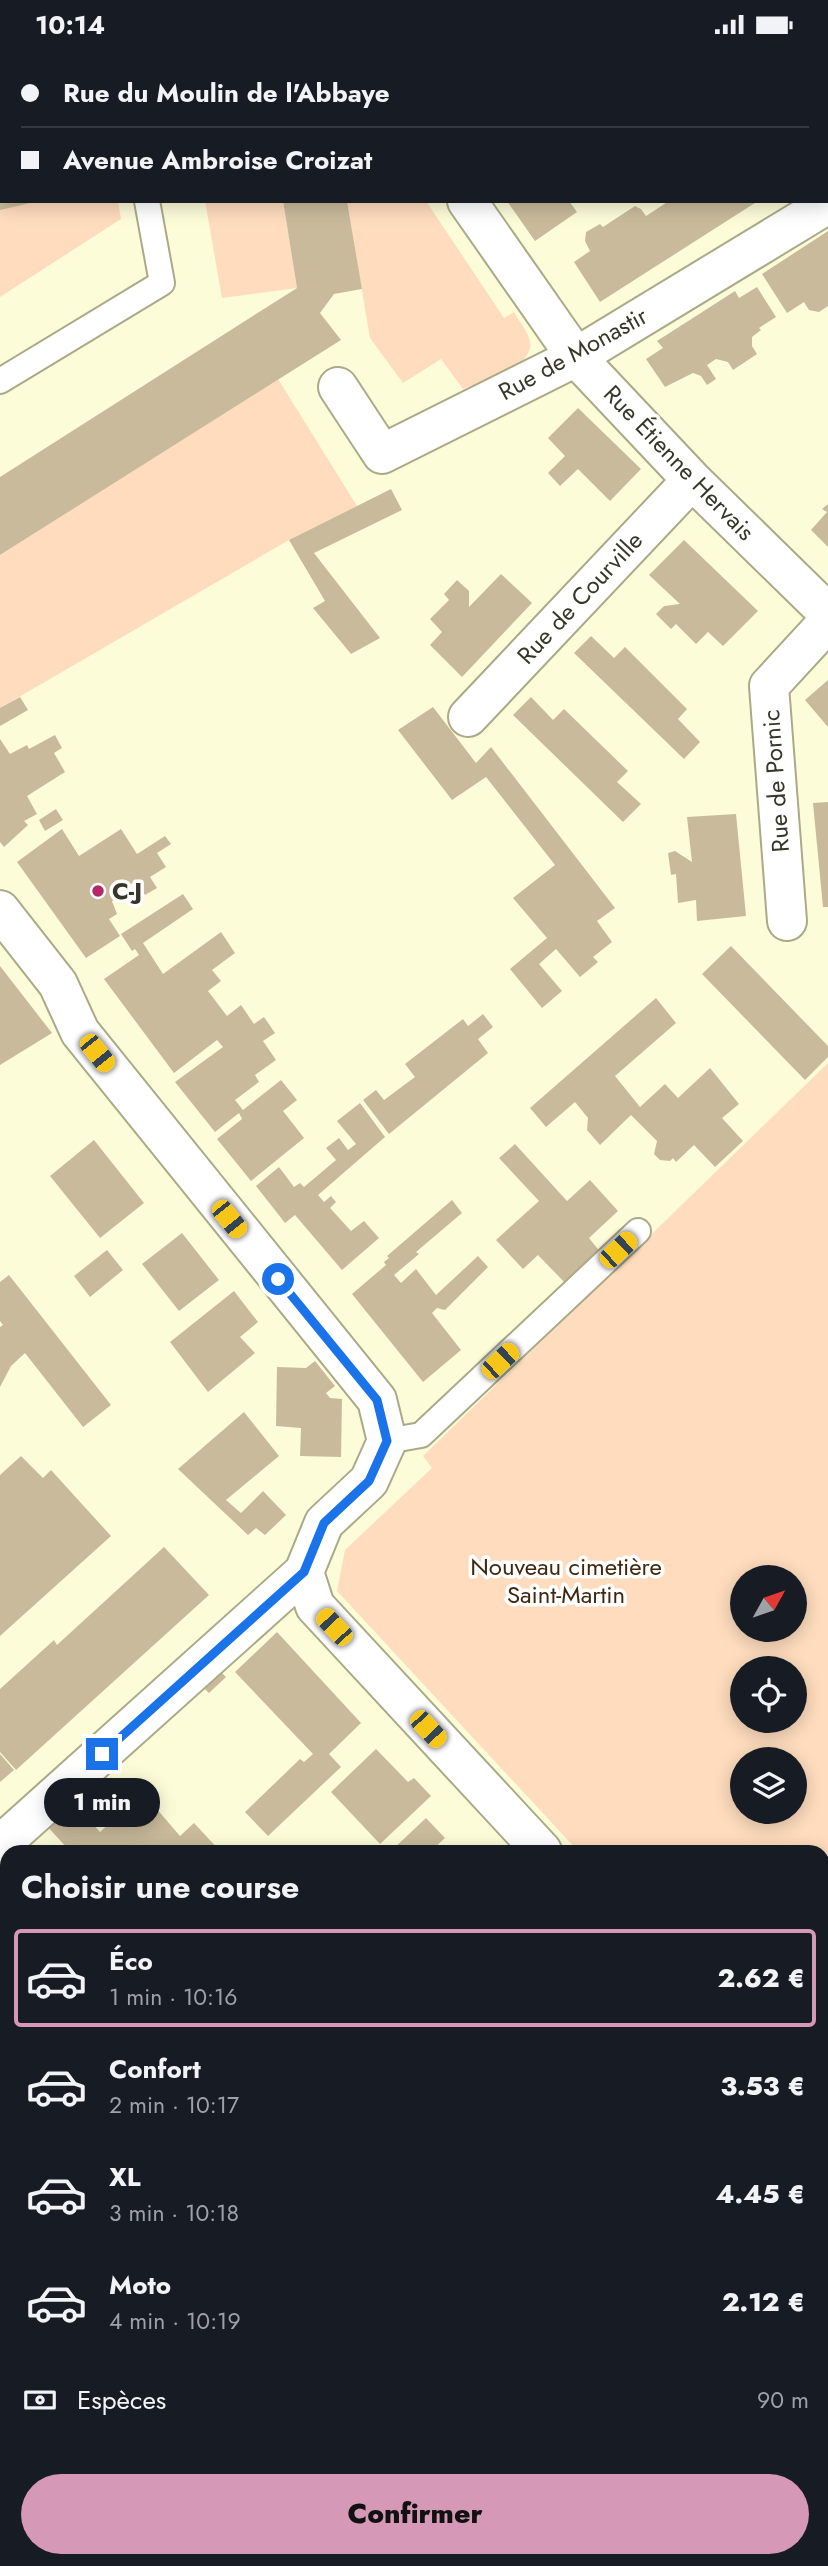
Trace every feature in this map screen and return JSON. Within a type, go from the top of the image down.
[{"type":"street","name":"Rue Étienne Hervais","points":[[468,203],[576,357],[692,480],[828,613]]},
{"type":"street","name":"Rue de Monastir","points":[[338,387],[382,454],[576,357],[828,204]]},
{"type":"street","name":"Rue de Courville","points":[[468,717],[692,480]]},
{"type":"street","name":"Rue de Pornic","points":[[787,921],[769,687],[828,622]]},
{"type":"street","points":[[0,910],[58,983],[80,1033],[377,1400],[387,1441],[369,1481],[324,1523],[304,1572],[0,1845]]},
{"type":"street","points":[[304,1572],[315,1606],[536,1845]]},
{"type":"lane","points":[[0,381],[162,283],[147,203]]},
{"type":"lane","points":[[387,1441],[421,1435],[638,1231]]},
{"type":"green space","points":[[31,203],[118,203],[121,219],[0,297],[0,209]]},
{"type":"green space","points":[[205,203],[283,203],[297,288],[222,298]]},
{"type":"green space","points":[[347,203],[427,203],[504,318],[514,312],[530,341],[524,359],[516,366],[463,389],[441,359],[403,383],[370,338]]},
{"type":"green space","points":[[278,379],[357,506],[289,540],[0,708],[0,555]]},
{"type":"green space","name":"Nouveau cimetière Saint-Martin","points":[[828,1063],[828,1845],[572,1845],[337,1591],[345,1550],[432,1468],[423,1456]]},
{"type":"building","points":[[0,203],[31,203],[0,210]]},
{"type":"building","points":[[283,203],[347,203],[362,289],[334,294],[320,313],[341,340],[0,555],[0,477],[297,288]]},
{"type":"building","points":[[508,203],[570,203],[577,212],[535,241]]},
{"type":"building","points":[[666,203],[755,203],[600,302],[574,262],[590,251],[585,241],[586,232],[600,224],[603,227],[635,206],[646,216]]},
{"type":"building","points":[[828,231],[828,306],[819,312],[809,310],[804,302],[787,313],[762,274]]},
{"type":"building","points":[[757,287],[776,317],[759,328],[761,330],[752,337],[752,346],[757,354],[733,370],[728,362],[716,359],[707,365],[716,379],[707,385],[701,376],[693,373],[665,387],[646,359],[663,348],[657,341],[735,291],[739,298]]},
{"type":"building","points":[[578,408],[641,469],[610,501],[578,469],[560,486],[548,473],[565,456],[548,438]]},
{"type":"building","points":[[391,489],[402,510],[314,553],[380,638],[351,654],[313,608],[325,601],[289,540]]},
{"type":"building","points":[[828,504],[828,547],[811,530],[827,512],[822,509]]},
{"type":"building","points":[[684,540],[758,611],[723,646],[708,632],[696,644],[676,624],[671,629],[656,614],[664,606],[680,604],[649,575]]},
{"type":"building","points":[[501,574],[532,603],[462,677],[430,645],[442,632],[430,619],[449,600],[444,594],[457,580],[469,591],[469,607]]},
{"type":"building","points":[[591,636],[614,658],[625,647],[687,709],[678,719],[700,742],[684,759],[574,653]]},
{"type":"building","points":[[828,680],[828,727],[805,700]]},
{"type":"building","points":[[20,697],[28,710],[0,726],[0,708]]},
{"type":"building","points":[[531,697],[553,720],[564,709],[628,771],[617,782],[641,804],[623,822],[513,715]]},
{"type":"building","points":[[433,707],[476,763],[491,747],[615,908],[597,921],[612,942],[593,957],[598,962],[580,977],[556,949],[539,964],[562,991],[542,1008],[510,969],[547,938],[513,898],[555,865],[486,777],[452,800],[398,730]]},
{"type":"building","points":[[55,735],[62,748],[54,753],[65,772],[27,796],[37,814],[24,821],[28,825],[4,847],[0,842],[0,739],[10,754],[27,745],[29,749]]},
{"type":"building","points":[[828,802],[828,907],[823,907],[813,803]]},
{"type":"building","points":[[56,809],[63,820],[45,831],[39,820]]},
{"type":"building","points":[[736,814],[746,916],[697,921],[696,900],[678,903],[676,874],[671,875],[668,853],[675,851],[692,862],[687,817]]},
{"type":"building","points":[[62,829],[79,856],[121,829],[137,854],[165,836],[171,844],[157,853],[166,867],[150,877],[157,888],[145,895],[136,881],[116,893],[118,897],[112,901],[117,914],[109,919],[120,936],[86,958],[17,862]]},
{"type":"building","points":[[183,894],[193,909],[143,943],[163,974],[221,932],[235,953],[212,970],[221,981],[208,991],[227,1016],[241,1005],[254,1024],[264,1017],[275,1033],[263,1041],[276,1060],[255,1075],[259,1082],[235,1100],[243,1110],[281,1080],[297,1100],[283,1111],[304,1138],[251,1181],[217,1139],[242,1119],[239,1113],[215,1132],[175,1082],[223,1047],[217,1040],[174,1073],[104,979],[139,955],[135,949],[132,951],[121,934]]},
{"type":"building","points":[[731,946],[828,1046],[828,1057],[805,1080],[702,974]]},
{"type":"building","points":[[0,966],[52,1033],[0,1065]]},
{"type":"building","points":[[656,998],[676,1023],[615,1076],[640,1107],[665,1084],[678,1098],[710,1068],[739,1104],[722,1118],[743,1141],[715,1167],[694,1145],[676,1162],[673,1158],[670,1161],[660,1160],[654,1154],[657,1141],[631,1115],[600,1145],[587,1130],[588,1118],[575,1102],[546,1127],[530,1108]]},
{"type":"building","points":[[483,1014],[493,1027],[478,1039],[488,1053],[389,1134],[363,1100],[376,1090],[384,1100],[415,1077],[405,1064],[463,1019],[468,1026]]},
{"type":"building","points":[[360,1103],[385,1137],[318,1195],[324,1202],[331,1196],[336,1202],[330,1208],[351,1231],[364,1221],[379,1238],[342,1270],[295,1215],[285,1223],[256,1186],[279,1167],[294,1187],[300,1183],[304,1187],[336,1160],[326,1148],[339,1138],[348,1150],[356,1144],[337,1121]]},
{"type":"building","points":[[94,1140],[144,1203],[100,1238],[50,1176]]},
{"type":"building","points":[[515,1144],[567,1201],[590,1180],[618,1211],[589,1238],[601,1253],[567,1285],[538,1255],[523,1269],[496,1240],[539,1201],[499,1158]]},
{"type":"building","points":[[452,1200],[462,1213],[416,1252],[419,1254],[394,1275],[401,1283],[416,1269],[436,1295],[478,1256],[488,1267],[445,1310],[437,1308],[432,1313],[461,1350],[423,1382],[352,1294],[386,1265],[384,1262],[389,1258],[387,1256]]},
{"type":"building","points":[[182,1233],[219,1280],[179,1311],[142,1264]]},
{"type":"building","points":[[107,1250],[123,1270],[90,1297],[74,1276]]},
{"type":"building","points":[[9,1275],[111,1405],[83,1427],[25,1353],[11,1366],[0,1387],[0,1327],[3,1325],[0,1321],[0,1282]]},
{"type":"building","points":[[234,1291],[258,1322],[240,1337],[255,1353],[208,1392],[170,1342]]},
{"type":"building","points":[[315,1361],[335,1386],[326,1393],[330,1398],[342,1399],[341,1457],[300,1456],[301,1428],[276,1426],[277,1367],[306,1368]]},
{"type":"building","points":[[244,1412],[279,1456],[226,1500],[241,1513],[263,1491],[286,1515],[265,1535],[256,1528],[248,1535],[178,1469]]},
{"type":"building","points":[[21,1456],[43,1478],[51,1470],[111,1536],[0,1636],[0,1475]]},
{"type":"building","points":[[164,1547],[209,1595],[16,1770],[0,1752],[0,1689],[54,1640],[57,1645]]},
{"type":"building","points":[[277,1632],[361,1723],[329,1754],[341,1767],[268,1836],[245,1812],[300,1759],[304,1762],[313,1754],[235,1672]]},
{"type":"building","points":[[217,1668],[226,1677],[209,1693],[199,1684]]},
{"type":"building","points":[[376,1749],[408,1782],[414,1778],[431,1796],[380,1844],[331,1792]]},
{"type":"building","points":[[0,1754],[14,1770],[0,1782]]},
{"type":"building","points":[[143,1793],[180,1836],[194,1823],[214,1845],[64,1845],[44,1823],[71,1799],[100,1832]]},
{"type":"building","points":[[426,1818],[445,1838],[437,1845],[397,1845]]},
{"type":"place","name":"C-J","points":[[98,891]]},
{"type":"route","points":[[102,1754],[304,1572],[324,1523],[369,1481],[387,1441],[377,1400],[278,1279]]}]
